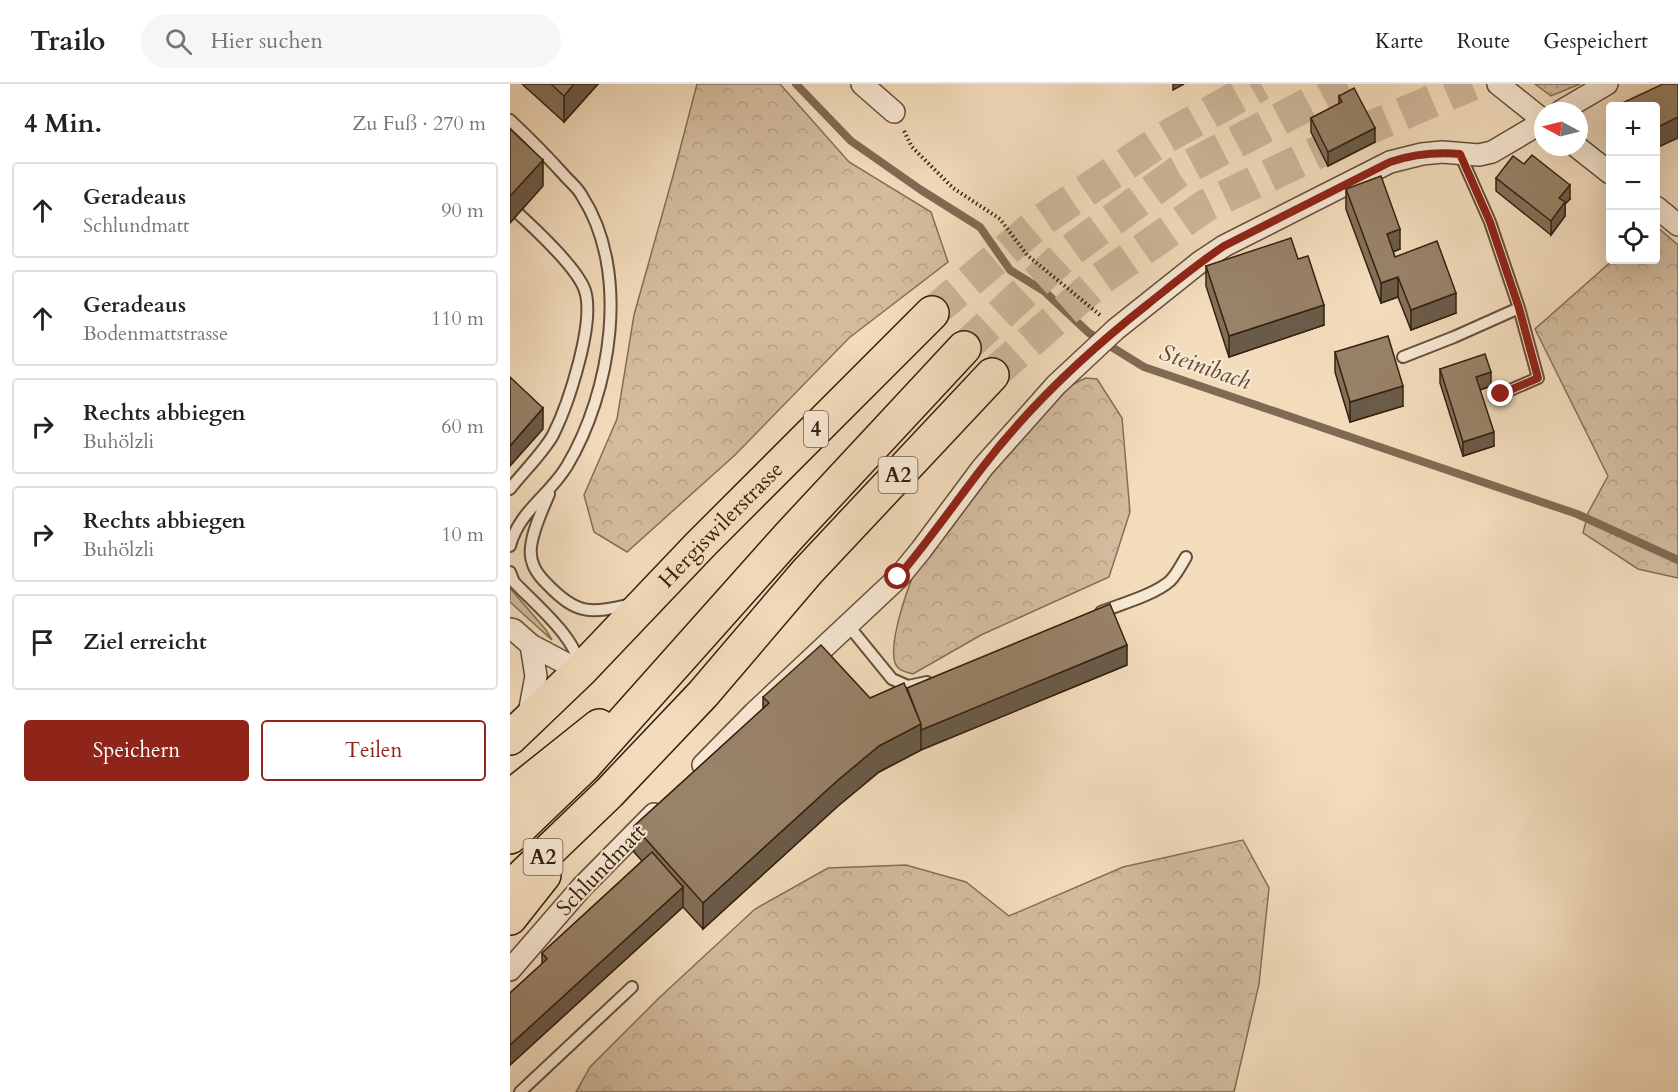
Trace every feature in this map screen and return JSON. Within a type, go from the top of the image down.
[{"type":"main road","name":"Hergiswilerstrasse","points":[[518,730],[580,671],[645,601],[932,313]]},
{"type":"main road","name":"A2","points":[[510,837],[579,771],[841,478],[964,348]]},
{"type":"main road","name":"A2","points":[[510,888],[576,826],[702,694],[807,572],[993,375]]},
{"type":"main road","points":[[510,797],[671,669]]},
{"type":"main road","points":[[510,918],[537,885],[576,826]]},
{"type":"street","points":[[862,84],[894,112]]},
{"type":"street","points":[[1498,84],[1534,114]]},
{"type":"street","points":[[1576,102],[1607,84]]},
{"type":"street","points":[[688,780],[898,577],[921,550],[982,467],[1056,385],[1116,329],[1200,262],[1224,246],[1390,162],[1408,156],[1442,152],[1479,155],[1492,152],[1534,126]]},
{"type":"street","points":[[1588,155],[1606,169]]},
{"type":"street","points":[[1660,210],[1678,225]]},
{"type":"street","points":[[512,628],[531,645],[580,671]]},
{"type":"street","points":[[518,730],[536,676],[531,645]]},
{"type":"street","name":"Schlundmatt","points":[[510,970],[581,888],[672,796]]},
{"type":"lane","points":[[510,120],[541,149],[582,195],[601,234],[608,265],[608,343],[603,375],[594,407],[579,442],[552,489],[536,527],[531,548],[531,561],[537,574],[560,598],[576,608],[608,609],[645,601]]},
{"type":"lane","points":[[1460,154],[1490,222],[1519,308],[1538,378],[1501,394]]},
{"type":"lane","points":[[510,207],[564,259],[584,289],[587,315],[580,360],[567,402],[552,436],[510,489]]},
{"type":"lane","points":[[1402,357],[1519,308]]},
{"type":"lane","points":[[510,546],[513,534],[523,517],[552,489]]},
{"type":"lane","points":[[1094,615],[1158,589],[1169,582],[1186,557]]},
{"type":"lane","points":[[510,572],[514,582],[567,638],[577,654],[580,671]]},
{"type":"lane","points":[[848,625],[892,679],[908,686],[933,680]]},
{"type":"lane","points":[[520,1092],[632,987]]},
{"type":"path","points":[[894,112],[912,147],[953,188],[1000,219],[1027,255],[1116,329]]},
{"type":"green space","points":[[697,84],[780,84],[849,162],[931,212],[948,262],[849,338],[735,455],[627,552],[594,532],[584,495],[617,419],[634,315]]},
{"type":"green space","points":[[1535,84],[1580,84],[1551,96]]},
{"type":"green space","points":[[1660,229],[1678,245],[1678,578],[1638,569],[1583,533],[1588,513],[1608,476],[1535,329],[1608,264],[1660,264]]},
{"type":"green space","points":[[1086,378],[1097,379],[1122,418],[1130,512],[1109,577],[981,635],[913,674],[900,669],[896,666],[894,653],[897,625],[906,594],[922,558],[1020,434],[1054,399],[1070,386]]},
{"type":"green space","points":[[510,588],[546,630],[552,640],[510,602]]},
{"type":"green space","points":[[1243,840],[1269,888],[1259,984],[1234,1092],[576,1092],[590,1067],[660,997],[755,909],[828,868],[906,865],[966,882],[1009,916],[1123,867]]},
{"type":"building","points":[[551,84],[574,84],[564,96]]},
{"type":"building","points":[[1663,84],[1678,84],[1678,117],[1660,126],[1660,102],[1624,102]]},
{"type":"building","points":[[1354,88],[1375,128],[1328,152],[1311,118],[1342,102],[1339,96]]},
{"type":"building","points":[[510,129],[543,160],[510,196]]},
{"type":"building","points":[[1532,155],[1570,185],[1559,198],[1565,202],[1551,221],[1496,178],[1513,156],[1524,164]]},
{"type":"building","points":[[1381,176],[1400,229],[1387,234],[1395,257],[1437,241],[1456,293],[1411,310],[1398,277],[1381,283],[1346,189]]},
{"type":"building","points":[[1291,238],[1298,259],[1308,256],[1324,305],[1229,336],[1206,266]]},
{"type":"building","points":[[1388,336],[1403,386],[1350,402],[1335,352]]},
{"type":"building","points":[[1485,354],[1491,372],[1476,377],[1494,432],[1463,442],[1440,369]]},
{"type":"building","points":[[510,377],[543,408],[510,446]]},
{"type":"building","points":[[1110,604],[1127,645],[921,730],[921,724],[907,688]]},
{"type":"building","points":[[821,645],[870,698],[904,683],[921,724],[879,746],[838,780],[703,903],[634,826],[769,703],[763,697]]},
{"type":"building","points":[[652,852],[683,887],[510,1045],[510,993],[547,959],[542,953]]},
{"type":"waterway","name":"Steinibach","points":[[796,84],[851,141],[921,190],[980,227],[1010,270],[1044,291],[1089,333],[1144,367],[1577,514],[1678,560]]},
{"type":"tunnel","points":[[932,313],[1039,222],[1166,137],[1261,84]]},
{"type":"tunnel","points":[[964,348],[1067,253],[1178,172],[1347,84]]},
{"type":"tunnel","points":[[992,375],[1102,278],[1205,206],[1362,131],[1472,84]]},
{"type":"route","points":[[898,577],[921,550],[982,467],[1014,430],[1056,385],[1116,329],[1200,262],[1224,246],[1390,162],[1408,156],[1442,152],[1460,154],[1490,222],[1519,308],[1538,378],[1501,394]]}]
